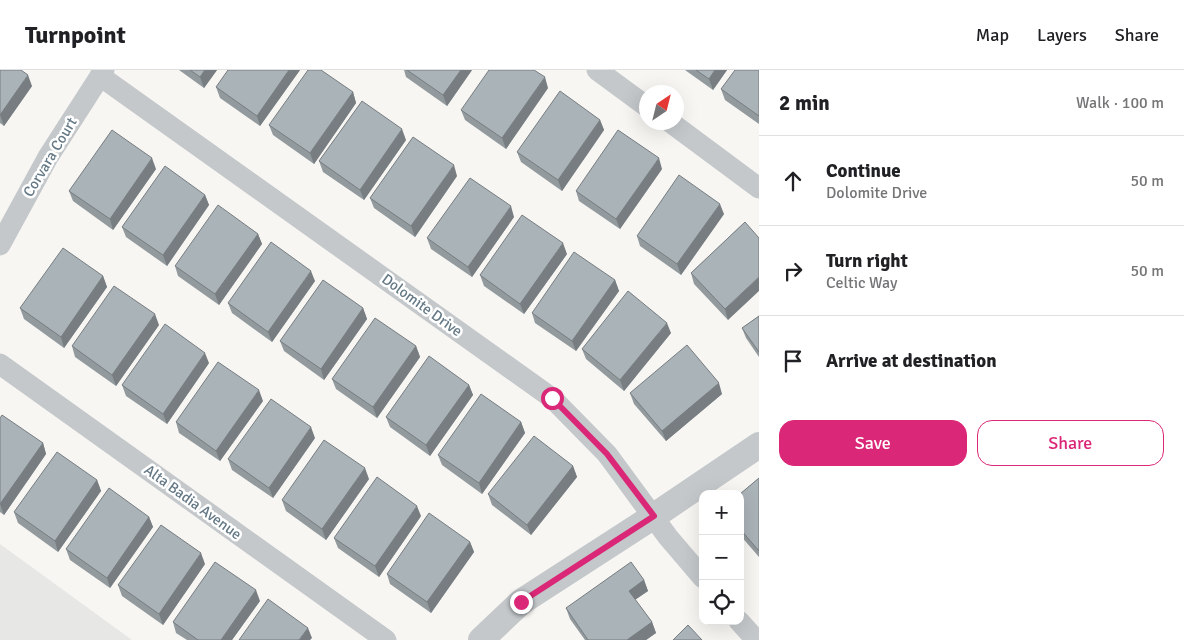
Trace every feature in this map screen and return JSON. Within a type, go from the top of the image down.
[{"type":"street","points":[[597,70],[639,101]]},
{"type":"street","name":"Corvara Court","points":[[0,245],[48,157],[102,73]]},
{"type":"street","name":"Dolomite Drive","points":[[102,73],[552,398],[607,454],[668,537],[699,573]]},
{"type":"street","points":[[681,130],[759,188]]},
{"type":"street","name":"Alta Badia Avenue","points":[[0,364],[386,640]]},
{"type":"street","points":[[481,640],[521,602],[759,445]]},
{"type":"street","points":[[742,625],[756,640]]},
{"type":"shaded area","points":[[0,544],[132,640],[0,640]]},
{"type":"building","points":[[0,70],[21,70],[28,75],[0,115]]},
{"type":"building","points":[[190,70],[205,70],[200,77]]},
{"type":"building","points":[[228,70],[289,70],[257,116],[216,87]]},
{"type":"building","points":[[308,70],[321,70],[353,92],[310,153],[269,125]]},
{"type":"building","points":[[407,70],[461,70],[443,95]]},
{"type":"building","points":[[489,70],[534,70],[545,77],[502,138],[461,110]]},
{"type":"building","points":[[696,70],[715,70],[709,79]]},
{"type":"building","points":[[735,70],[759,70],[759,116],[721,89]]},
{"type":"building","points":[[560,91],[600,120],[558,180],[517,152]]},
{"type":"building","points":[[362,101],[402,129],[360,190],[319,161]]},
{"type":"building","points":[[112,130],[152,158],[110,219],[69,191]]},
{"type":"building","points":[[618,130],[659,158],[616,219],[576,191]]},
{"type":"building","points":[[413,137],[454,165],[411,226],[370,198]]},
{"type":"building","points":[[165,166],[205,195],[163,255],[122,227]]},
{"type":"building","points":[[679,175],[720,204],[677,264],[637,236]]},
{"type":"building","points":[[470,178],[511,206],[468,267],[427,238]]},
{"type":"building","points":[[218,205],[258,234],[215,294],[175,266]]},
{"type":"building","points":[[522,215],[563,243],[520,304],[480,275]]},
{"type":"building","points":[[745,222],[759,238],[759,277],[725,309],[691,273]]},
{"type":"building","points":[[271,242],[311,271],[268,332],[228,303]]},
{"type":"building","points":[[63,248],[103,276],[61,337],[20,308]]},
{"type":"building","points":[[574,252],[615,280],[572,341],[532,313]]},
{"type":"building","points":[[323,280],[363,308],[321,369],[280,341]]},
{"type":"building","points":[[114,286],[155,314],[112,375],[72,346]]},
{"type":"building","points":[[628,291],[667,323],[620,380],[582,349]]},
{"type":"building","points":[[759,316],[759,352],[742,328]]},
{"type":"building","points":[[375,318],[416,346],[373,407],[332,379]]},
{"type":"building","points":[[165,324],[205,353],[163,414],[122,385]]},
{"type":"building","points":[[687,345],[719,383],[662,431],[630,393]]},
{"type":"building","points":[[429,356],[469,385],[426,445],[386,417]]},
{"type":"building","points":[[218,362],[259,390],[216,451],[176,422]]},
{"type":"building","points":[[481,394],[521,422],[479,483],[438,455]]},
{"type":"building","points":[[271,399],[311,427],[269,488],[228,459]]},
{"type":"building","points":[[2,415],[43,443],[0,504],[0,418]]},
{"type":"building","points":[[534,436],[573,466],[527,525],[488,494]]},
{"type":"building","points":[[324,440],[365,468],[322,529],[282,500]]},
{"type":"building","points":[[57,452],[97,480],[55,541],[14,512]]},
{"type":"building","points":[[377,477],[417,506],[375,566],[334,538]]},
{"type":"building","points":[[759,478],[759,551],[744,534],[744,491]]},
{"type":"building","points":[[109,488],[149,517],[107,578],[66,549]]},
{"type":"building","points":[[429,513],[470,542],[427,602],[387,574]]},
{"type":"building","points":[[161,525],[201,553],[159,614],[118,585]]},
{"type":"building","points":[[215,562],[256,590],[221,640],[198,640],[173,622]]},
{"type":"building","points":[[631,562],[644,580],[629,591],[652,622],[627,640],[588,640],[566,608]]},
{"type":"building","points":[[268,599],[308,628],[299,640],[239,640]]},
{"type":"building","points":[[688,625],[702,640],[673,640]]},
{"type":"route","points":[[521,602],[654,516],[607,454],[552,398]]}]
